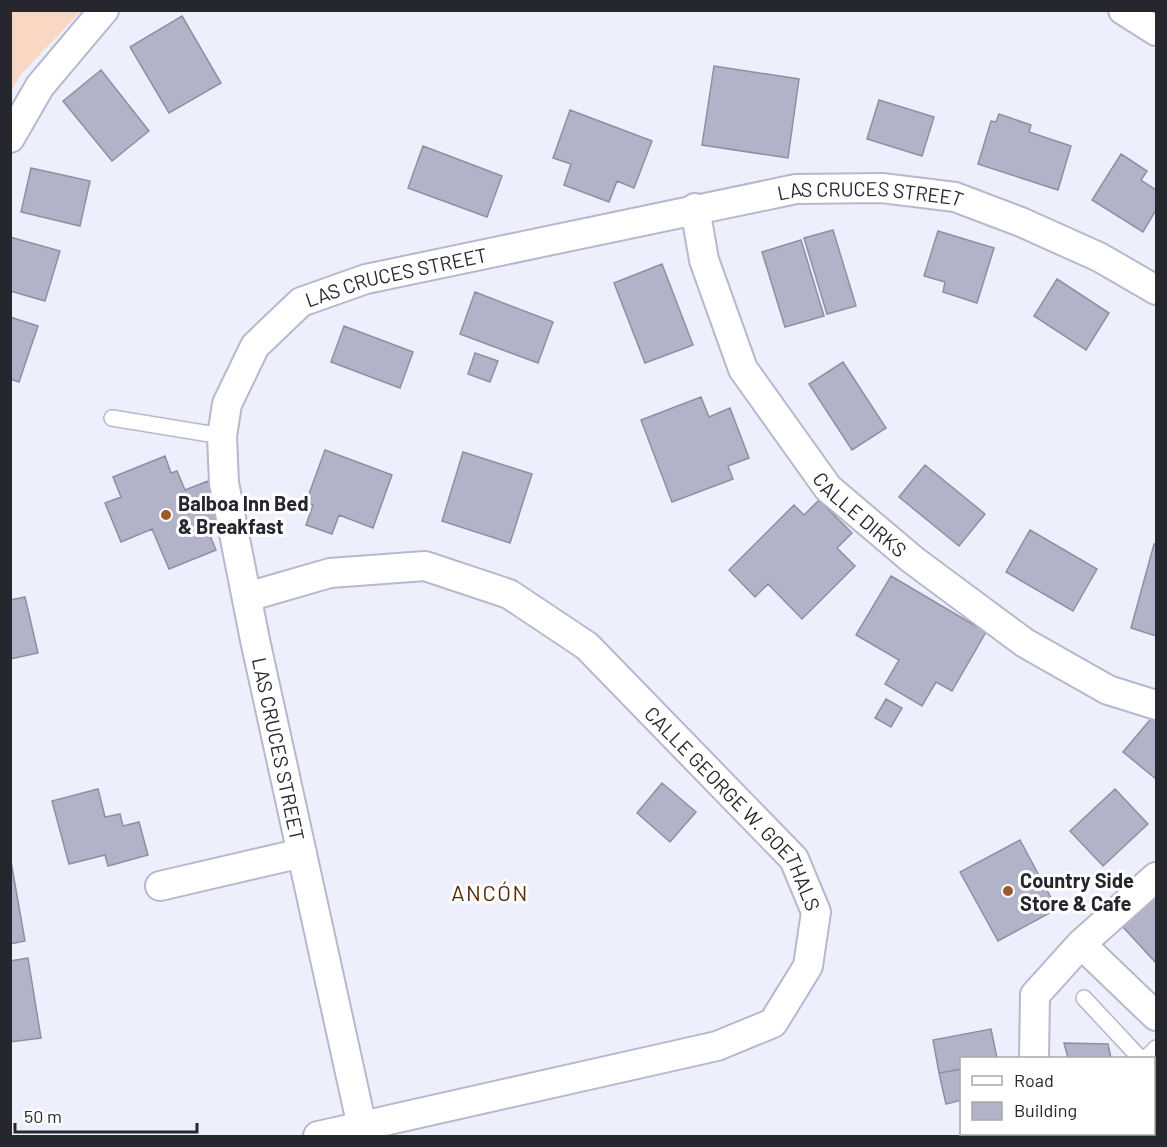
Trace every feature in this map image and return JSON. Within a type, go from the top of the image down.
[{"type":"street","points":[[10,138],[40,86],[104,10]]},
{"type":"street","points":[[1123,10],[1156,31]]},
{"type":"street","name":"LAS CRUCES STREET","points":[[363,1132],[224,483],[222,436],[227,404],[255,346],[301,302],[366,279],[454,259],[567,239],[695,208],[796,189],[882,188],[955,197],[1021,222],[1099,257],[1156,290]]},
{"type":"street","name":"CALLE DIRKS","points":[[695,208],[704,260],[744,369],[828,488],[913,560],[1026,643],[1108,690],[1156,705]]},
{"type":"street","name":"CALLE GEORGE W. GOETHALS","points":[[247,597],[330,573],[425,566],[510,594],[587,646],[794,859],[816,912],[808,966],[773,1023],[717,1046],[363,1132],[318,1137]]},
{"type":"street","points":[[160,886],[302,853]]},
{"type":"street","points":[[1034,1057],[1035,995],[1081,944],[1156,877]]},
{"type":"street","points":[[1081,944],[1156,1016]]},
{"type":"lane","points":[[112,418],[222,436]]},
{"type":"lane","points":[[1084,998],[1138,1057]]},
{"type":"shaded area","points":[[11,10],[81,11],[22,73],[11,91]]},
{"type":"building","points":[[182,16],[221,83],[169,113],[130,47]]},
{"type":"building","points":[[714,66],[799,79],[788,158],[702,145]]},
{"type":"building","points":[[101,70],[149,131],[112,161],[63,101]]},
{"type":"building","points":[[879,100],[934,117],[922,156],[867,139]]},
{"type":"building","points":[[570,110],[652,141],[634,188],[617,181],[609,202],[564,185],[571,164],[553,158]]},
{"type":"building","points":[[999,114],[1031,125],[1029,132],[1071,146],[1058,190],[978,164],[991,121],[996,122]]},
{"type":"building","points":[[423,146],[502,176],[487,217],[408,188]]},
{"type":"building","points":[[1121,154],[1147,171],[1141,180],[1156,190],[1156,210],[1143,232],[1092,200]]},
{"type":"building","points":[[31,168],[90,181],[80,226],[21,212]]},
{"type":"building","points":[[833,230],[856,306],[827,314],[804,238]]},
{"type":"building","points":[[938,231],[994,248],[977,303],[943,292],[945,282],[924,276]]},
{"type":"building","points":[[10,237],[60,251],[45,301],[10,291]]},
{"type":"building","points":[[801,240],[824,316],[785,327],[762,252]]},
{"type":"building","points":[[662,264],[693,345],[645,363],[614,283]]},
{"type":"building","points":[[1057,279],[1109,313],[1086,350],[1034,316]]},
{"type":"building","points":[[475,292],[553,322],[538,363],[460,334]]},
{"type":"building","points":[[10,317],[38,326],[19,382],[10,379]]},
{"type":"building","points":[[344,326],[413,352],[400,388],[331,362]]},
{"type":"building","points":[[475,353],[498,361],[490,382],[468,374]]},
{"type":"building","points":[[843,362],[886,428],[852,450],[809,384]]},
{"type":"building","points":[[701,397],[709,417],[730,408],[749,458],[728,466],[733,479],[672,502],[641,420]]},
{"type":"building","points":[[325,450],[392,475],[373,528],[339,515],[332,534],[306,525],[313,505],[306,502]]},
{"type":"building","points":[[463,452],[532,474],[510,543],[442,521]]},
{"type":"building","name":"Balboa Inn Bed & Breakfast","points":[[165,456],[171,473],[177,471],[185,490],[208,481],[226,526],[209,533],[216,550],[169,569],[152,529],[121,542],[105,503],[121,497],[113,477]]},
{"type":"building","points":[[925,465],[985,514],[959,546],[899,497]]},
{"type":"building","points":[[819,500],[852,533],[837,548],[855,566],[802,619],[768,584],[755,597],[729,570],[794,505],[804,515]]},
{"type":"building","points":[[1030,530],[1097,569],[1073,611],[1006,572]]},
{"type":"building","points":[[1154,544],[1156,545],[1156,636],[1131,628]]},
{"type":"building","points":[[891,576],[986,632],[952,691],[936,682],[922,706],[885,684],[899,660],[856,635]]},
{"type":"building","points":[[25,597],[38,653],[10,659],[10,600]]},
{"type":"building","points":[[886,699],[902,708],[891,727],[875,718]]},
{"type":"building","points":[[1154,715],[1156,717],[1156,779],[1123,752]]},
{"type":"building","points":[[662,783],[696,812],[670,842],[637,813]]},
{"type":"building","points":[[98,789],[105,817],[120,814],[123,826],[139,822],[148,855],[108,866],[105,855],[69,864],[52,801]]},
{"type":"building","points":[[1115,789],[1148,824],[1103,866],[1070,831]]},
{"type":"building","name":"Country Side Store & Cafe","points":[[1020,840],[1057,909],[998,941],[960,872]]},
{"type":"building","points":[[10,856],[25,941],[10,944]]},
{"type":"building","points":[[1156,895],[1156,963],[1123,927]]},
{"type":"building","points":[[28,958],[41,1038],[10,1042],[10,961]]},
{"type":"building","points":[[991,1029],[997,1057],[960,1057],[960,1069],[939,1073],[933,1040]]},
{"type":"building","points":[[1064,1043],[1108,1044],[1111,1057],[1068,1057]]},
{"type":"building","points":[[960,1069],[960,1100],[946,1104],[939,1073]]},
{"type":"building","points":[[1153,1135],[1154,1136],[1086,1136]]},
{"type":"place","name":"Balboa Inn Bed & Breakfast","points":[[166,515]]},
{"type":"place","name":"Country Side Store & Cafe","points":[[1008,891]]},
{"type":"district","name":"ANCÓN","points":[[490,892]]}]
